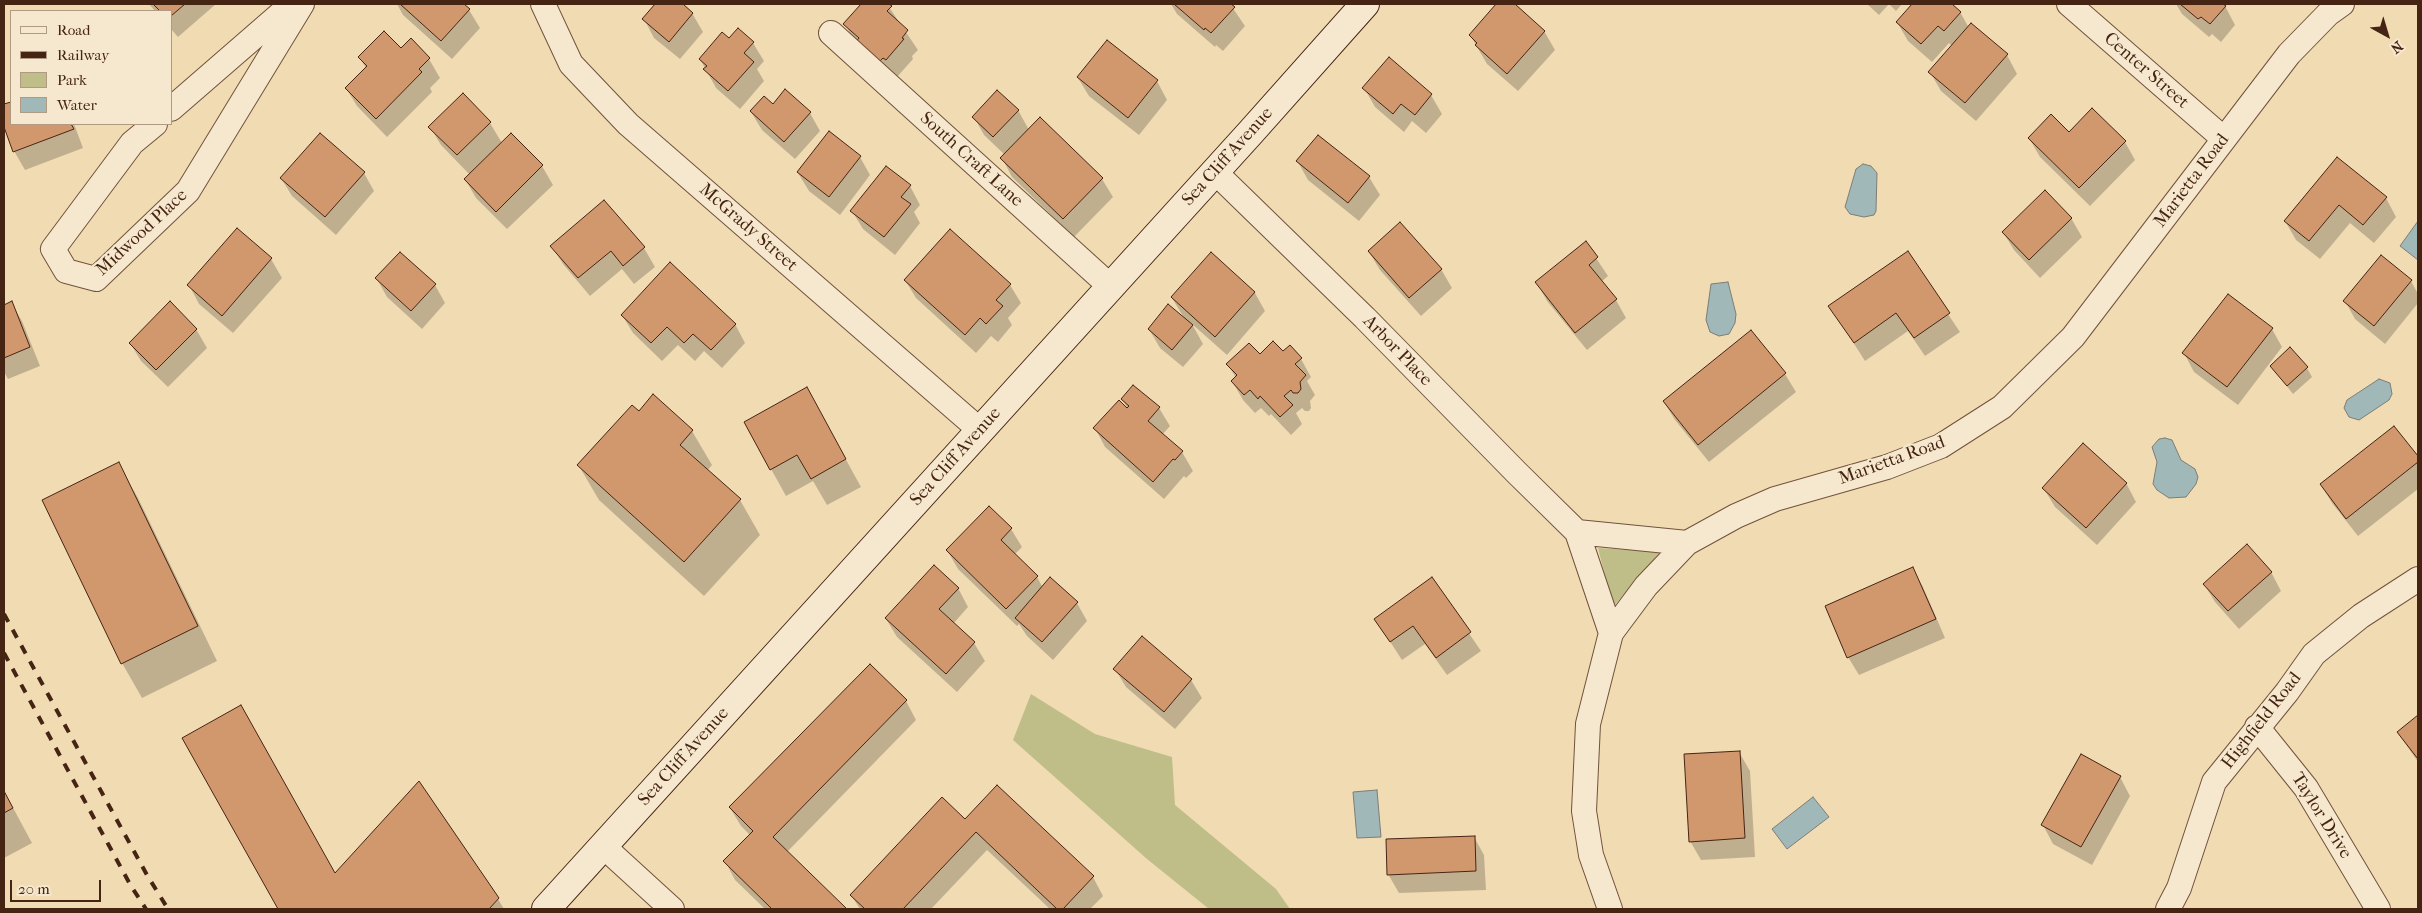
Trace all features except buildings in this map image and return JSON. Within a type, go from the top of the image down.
[{"type":"street","points":[[172,108],[292,4]]},
{"type":"street","name":"Midwood Place","points":[[154,125],[132,143],[53,249],[66,271],[96,279],[188,191],[302,4]]},
{"type":"street","name":"McGrady Street","points":[[543,4],[571,64],[628,124],[981,430]]},
{"type":"street","name":"Sea Cliff Avenue","points":[[546,909],[1111,287],[1365,4]]},
{"type":"street","name":"Center Street","points":[[2069,4],[2224,139]]},
{"type":"street","name":"Marietta Road","points":[[1610,909],[1591,855],[1584,811],[1588,724],[1611,633],[1646,586],[1687,543],[1736,516],[1775,499],[1887,467],[1941,446],[2002,408],[2073,337],[2289,54],[2328,14],[2342,4]]},
{"type":"street","name":"South Craft Lane","points":[[830,33],[1111,287]]},
{"type":"street","name":"Arbor Place","points":[[1215,172],[1365,318],[1517,473],[1578,532],[1611,633]]},
{"type":"street","points":[[1578,532],[1687,543]]},
{"type":"street","name":"Highfield Road","points":[[2168,909],[2179,888],[2214,782],[2287,692],[2314,654],[2361,616],[2418,580]]},
{"type":"street","name":"Taylor Drive","points":[[2257,727],[2306,788],[2378,909]]},
{"type":"street","points":[[603,846],[672,909]]},
{"type":"green space","points":[[1598,548],[1660,552],[1613,607]]},
{"type":"green space","points":[[1031,694],[1095,734],[1172,757],[1175,805],[1276,889],[1290,909],[1209,909],[1147,859],[1013,740]]},
{"type":"water","points":[[1863,164],[1871,166],[1877,173],[1876,211],[1874,215],[1864,217],[1850,214],[1845,207],[1856,169]]},
{"type":"water","points":[[2418,221],[2418,260],[2400,246]]},
{"type":"water","points":[[1728,282],[1736,314],[1735,323],[1729,334],[1719,336],[1710,332],[1706,320],[1711,284]]},
{"type":"water","points":[[2379,379],[2390,383],[2392,394],[2389,400],[2359,420],[2349,417],[2344,408],[2347,400]]},
{"type":"water","points":[[2159,439],[2172,440],[2181,460],[2195,469],[2198,477],[2196,484],[2186,497],[2169,498],[2157,490],[2153,484],[2157,462],[2152,447]]},
{"type":"water","points":[[1377,790],[1381,837],[1357,838],[1353,792]]},
{"type":"water","points":[[1813,797],[1829,817],[1787,849],[1772,829]]},
{"type":"railway","points":[[4,614],[147,875],[168,909]]},
{"type":"railway","points":[[4,653],[131,886],[146,909]]}]
